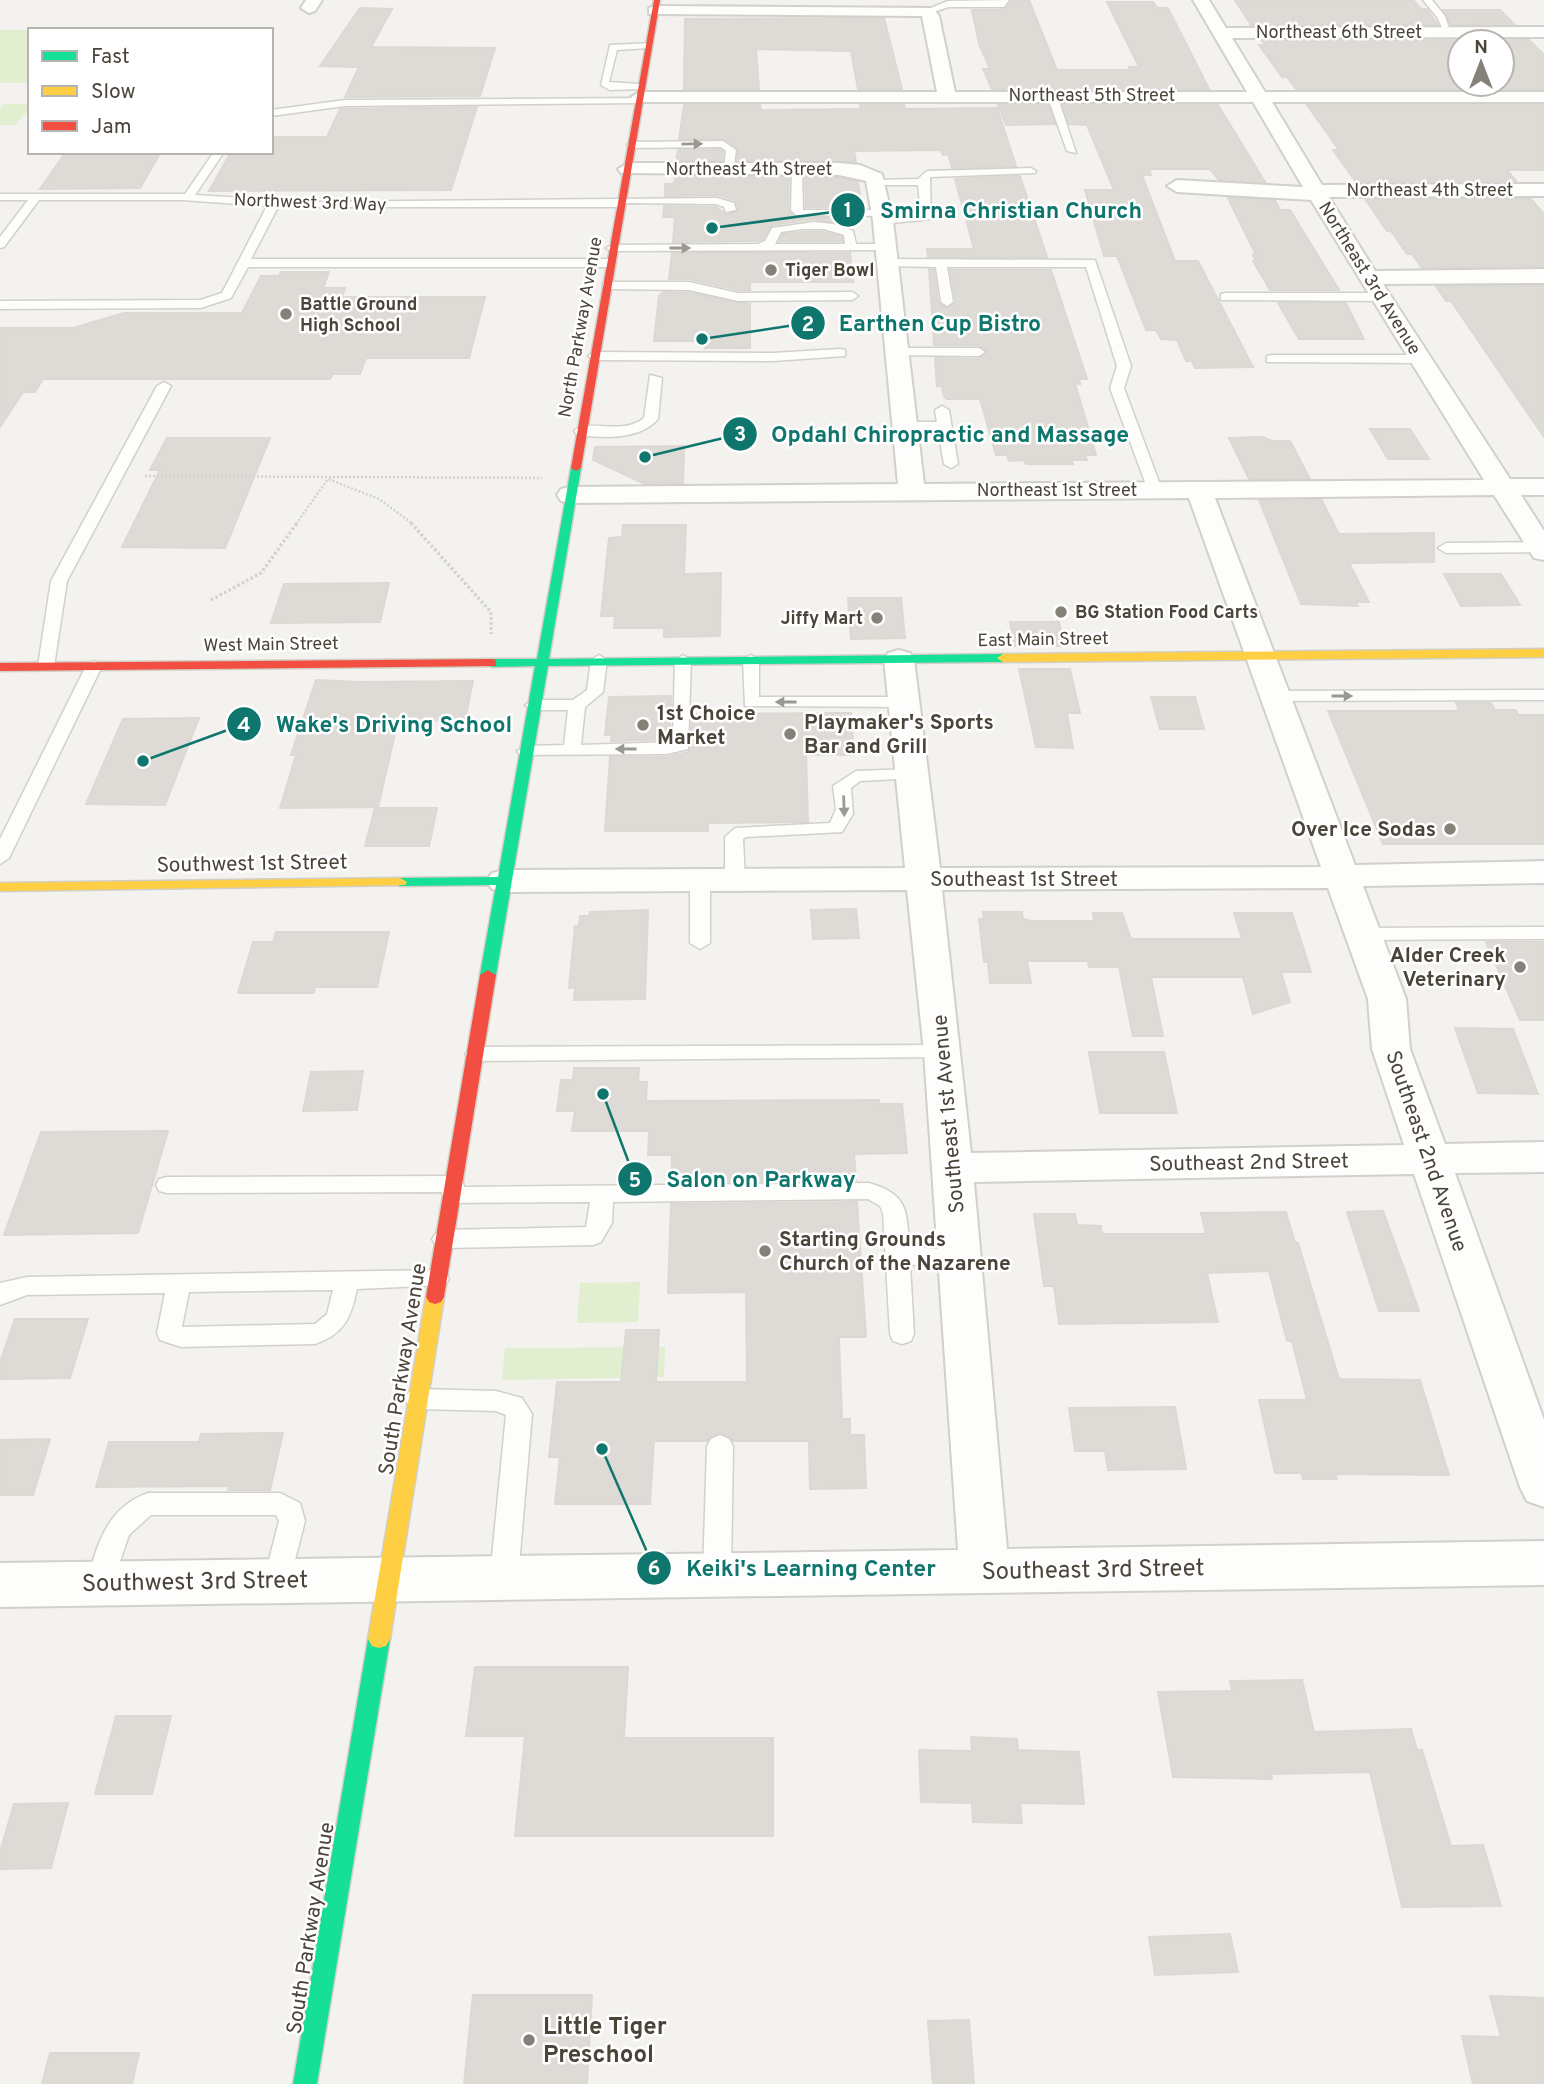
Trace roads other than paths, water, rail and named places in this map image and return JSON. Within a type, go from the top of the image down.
[{"type":"main road","name":"North Parkway Avenue","points":[[542,660],[656,6]]},
{"type":"main road","name":"East Main Street","points":[[542,660],[1544,653]]},
{"type":"main road","name":"West Main Street","points":[[0,667],[542,660]]},
{"type":"main road","name":"South Parkway Avenue","points":[[305,2084],[542,660]]},
{"type":"main road","name":"Southwest 1st Street","points":[[0,887],[504,881]]},
{"type":"street","name":"Northeast 3rd Avenue","points":[[1201,0],[1374,287],[1542,550]]},
{"type":"street","points":[[656,6],[927,11],[932,16],[947,95]]},
{"type":"street","name":"Northeast 6th Street","points":[[1219,33],[1446,32]]},
{"type":"street","name":"Northeast 6th Street","points":[[1516,32],[1544,32]]},
{"type":"street","name":"Northeast 5th Street","points":[[640,95],[1544,96]]},
{"type":"street","name":"Northeast 4th Street","points":[[628,169],[839,169],[874,178]]},
{"type":"street","points":[[874,178],[882,217],[912,491]]},
{"type":"street","name":"Northeast 4th Street","points":[[1177,186],[1317,192],[1544,190]]},
{"type":"street","points":[[1374,287],[1544,276]]},
{"type":"street","name":"Northeast 1st Street","points":[[572,486],[912,491],[1544,487]]},
{"type":"street","name":"Southeast 2nd Avenue","points":[[1199,489],[1273,696],[1387,999],[1391,1049],[1544,1488]]},
{"type":"street","name":"Southeast 1st Avenue","points":[[899,659],[943,1052],[984,1571]]},
{"type":"street","name":"Southeast 1st Street","points":[[504,881],[1343,877],[1388,873],[1544,872]]},
{"type":"street","name":"Southeast 2nd Street","points":[[953,1168],[1544,1157]]},
{"type":"street","name":"Southeast 3rd Street","points":[[389,1578],[1544,1563]]},
{"type":"street","name":"Southwest 3rd Street","points":[[0,1585],[389,1578]]},
{"type":"lane","points":[[927,11],[947,2],[1000,4],[1005,0]]},
{"type":"lane","points":[[1427,0],[1441,16],[1446,28]]},
{"type":"lane","points":[[640,95],[604,83],[613,47],[649,45]]},
{"type":"lane","points":[[273,113],[345,103],[640,95]]},
{"type":"lane","points":[[1052,95],[1072,150]]},
{"type":"lane","points":[[632,145],[723,144],[731,150],[729,169]]},
{"type":"lane","points":[[188,197],[218,154]]},
{"type":"lane","points":[[797,169],[797,210],[800,212],[882,217],[927,217],[923,177],[935,172],[1031,171]]},
{"type":"lane","points":[[874,178],[924,182]]},
{"type":"lane","name":"Northwest 3rd Way","points":[[0,197],[188,197],[275,204],[717,201],[730,205],[730,211]]},
{"type":"lane","points":[[0,245],[36,197]]},
{"type":"lane","points":[[0,305],[201,304],[226,295],[275,204]]},
{"type":"lane","points":[[758,248],[769,243],[776,230],[794,227],[840,228],[849,233],[850,247]]},
{"type":"lane","points":[[243,263],[611,256],[758,248],[850,247],[941,263],[1091,263],[1124,366],[1117,388],[1154,490]]},
{"type":"lane","points":[[941,263],[947,302]]},
{"type":"lane","points":[[607,286],[689,286],[738,297],[852,296]]},
{"type":"lane","points":[[1225,297],[1374,287]]},
{"type":"lane","points":[[897,352],[979,352]]},
{"type":"lane","points":[[594,356],[773,357],[840,353]]},
{"type":"lane","points":[[1272,359],[1420,359]]},
{"type":"lane","points":[[582,431],[634,430],[643,427],[652,419],[655,378]]},
{"type":"lane","points":[[46,666],[59,582],[164,386]]},
{"type":"lane","points":[[942,410],[951,464]]},
{"type":"lane","points":[[904,426],[944,426]]},
{"type":"lane","points":[[1446,548],[1542,550]]},
{"type":"lane","points":[[534,705],[577,705],[595,692],[599,660]]},
{"type":"lane","points":[[526,751],[667,749],[682,745],[683,660]]},
{"type":"lane","points":[[751,660],[751,702],[904,702]]},
{"type":"lane","points":[[3,847],[94,666]]},
{"type":"lane","points":[[1273,696],[1544,695]]},
{"type":"lane","points":[[572,749],[577,705]]},
{"type":"lane","points":[[735,881],[734,837],[742,832],[835,828],[843,822],[845,813],[842,786],[848,780],[856,776],[911,774]]},
{"type":"lane","points":[[0,817],[20,817]]},
{"type":"lane","points":[[700,881],[700,943]]},
{"type":"lane","points":[[1364,934],[1544,933]]},
{"type":"lane","points":[[476,1054],[943,1052]]},
{"type":"lane","points":[[167,1185],[602,1193],[869,1191],[883,1195],[893,1204],[899,1256],[902,1334]]},
{"type":"lane","points":[[444,1239],[593,1236],[600,1223],[602,1193]]},
{"type":"lane","points":[[899,1256],[960,1257]]},
{"type":"lane","points":[[0,1296],[6,1290],[27,1286],[437,1279]]},
{"type":"lane","points":[[178,1283],[169,1333],[181,1337],[315,1334],[329,1331],[338,1319],[346,1281]]},
{"type":"lane","points":[[418,1399],[496,1401],[513,1405],[519,1414],[505,1577]]},
{"type":"lane","points":[[717,1574],[720,1446]]},
{"type":"lane","points":[[100,1583],[121,1521],[131,1511],[148,1504],[280,1504],[291,1511],[292,1521],[278,1579]]},
{"type":"place","name":"Smirna Christian Church","points":[[712,228]]},
{"type":"place","name":"Tiger Bowl","points":[[771,270]]},
{"type":"place","name":"Battle Ground High School","points":[[286,314]]},
{"type":"place","name":"Earthen Cup Bistro","points":[[702,339]]},
{"type":"place","name":"Opdahl Chiropractic and Massage","points":[[645,457]]},
{"type":"place","name":"BG Station Food Carts","points":[[1061,612]]},
{"type":"place","name":"Jiffy Mart","points":[[877,618]]},
{"type":"place","name":"1st Choice Market","points":[[643,725]]},
{"type":"place","name":"Playmaker's Sports Bar and Grill","points":[[790,734]]},
{"type":"place","name":"Wake's Driving School","points":[[143,761]]},
{"type":"place","name":"Over Ice Sodas","points":[[1450,829]]},
{"type":"place","name":"Alder Creek Veterinary","points":[[1520,967]]},
{"type":"place","name":"Salon on Parkway","points":[[603,1094]]},
{"type":"place","name":"Starting Grounds Church of the Nazarene","points":[[765,1251]]},
{"type":"place","name":"Keiki's Learning Center","points":[[602,1449]]},
{"type":"place","name":"Little Tiger Preschool","points":[[529,2040]]}]
